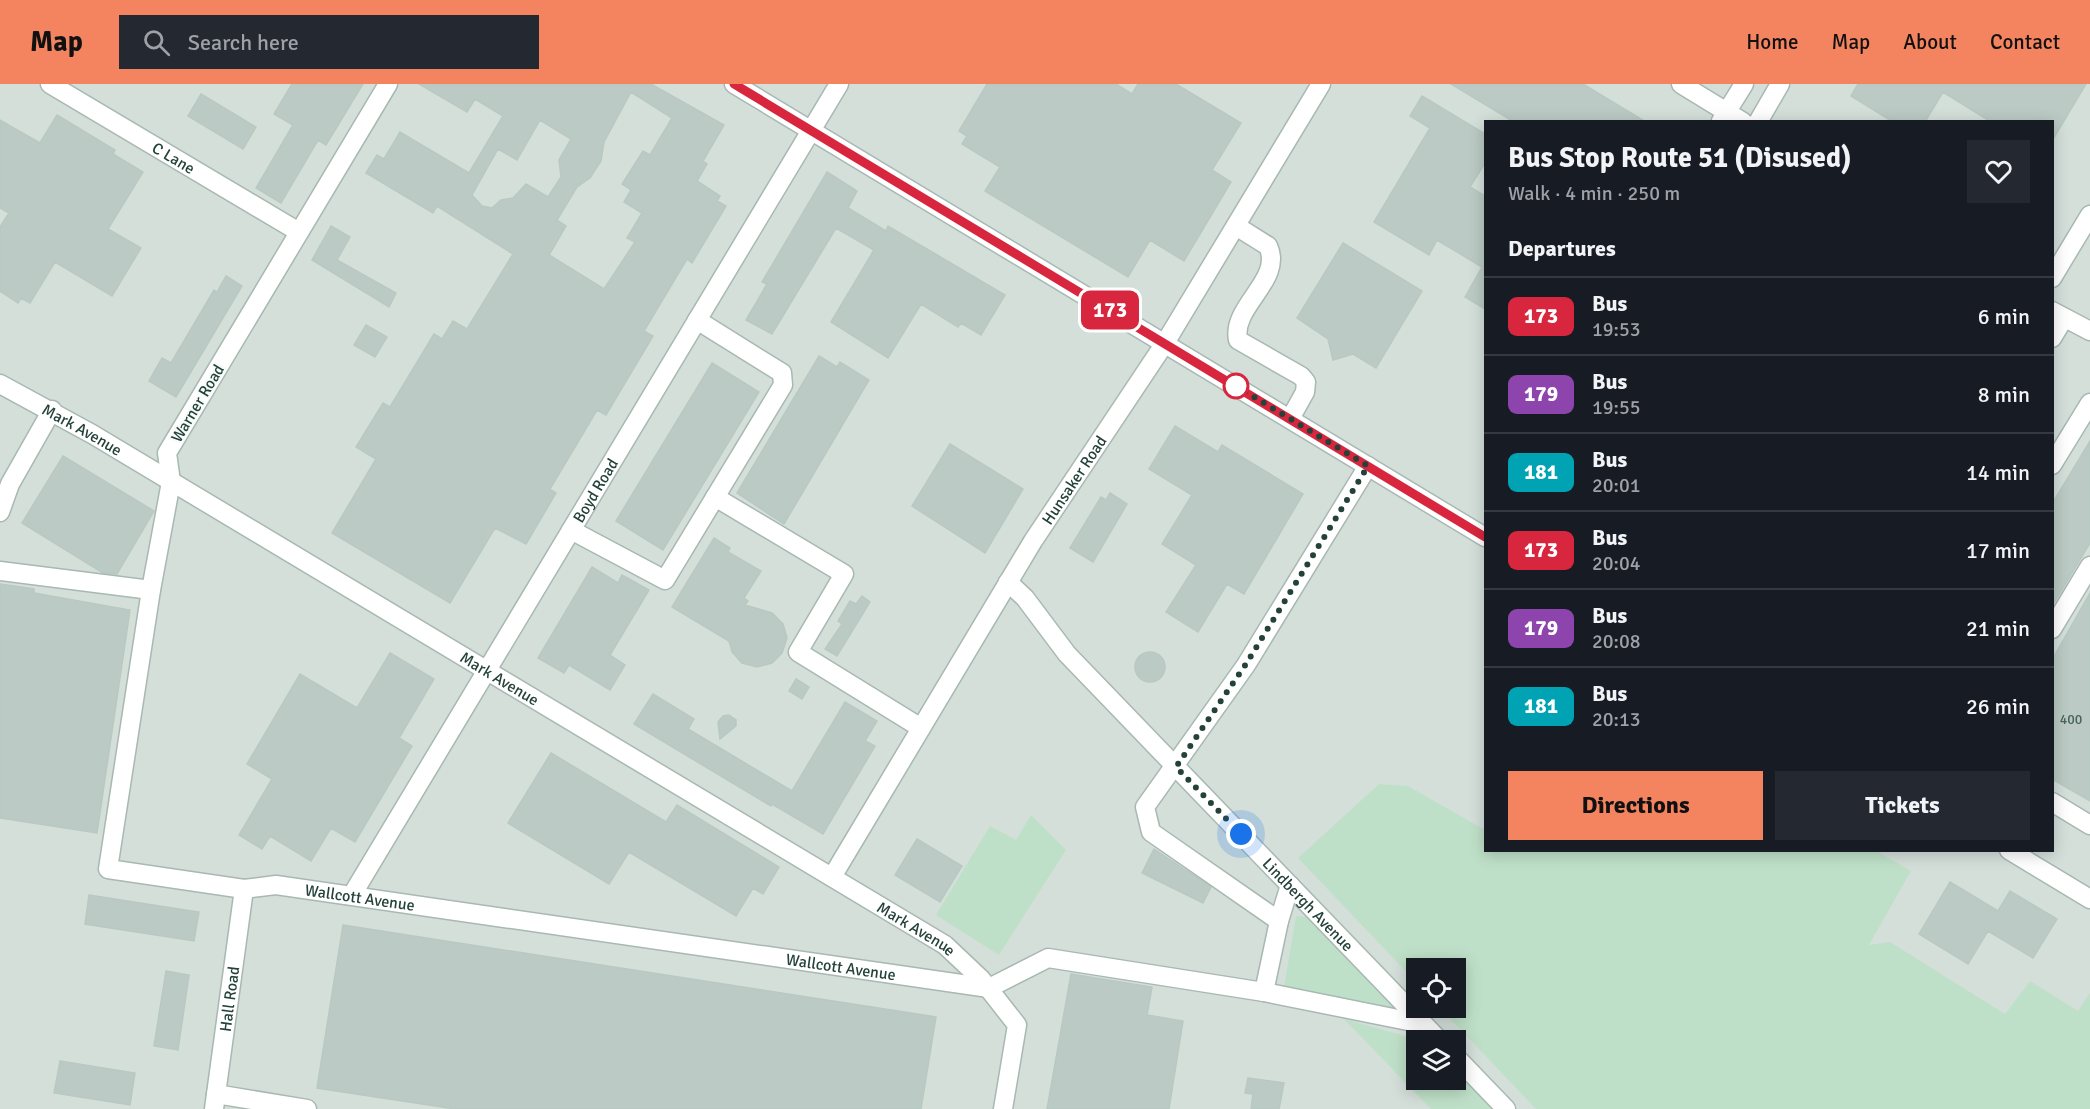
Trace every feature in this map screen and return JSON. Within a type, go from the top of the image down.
[{"type":"street","name":"C Lane","points":[[50,84],[299,232]]},
{"type":"street","name":"Warner Road","points":[[108,869],[151,590],[171,482],[167,453],[388,84]]},
{"type":"street","points":[[734,84],[1368,466],[1482,528]]},
{"type":"street","name":"Boyd Road","points":[[352,895],[839,84]]},
{"type":"street","name":"Hunsaker Road","points":[[832,877],[1008,582],[1165,343],[1321,84]]},
{"type":"street","points":[[1681,84],[1724,117],[1744,84]]},
{"type":"street","points":[[1759,120],[1780,84]]},
{"type":"street","points":[[2054,275],[2090,214]]},
{"type":"street","points":[[1236,226],[1268,246],[1271,259],[1261,285],[1238,323],[1238,340],[1301,376],[1306,382],[1305,392],[1290,419]]},
{"type":"street","points":[[2054,330],[2058,314],[2090,331]]},
{"type":"street","points":[[571,530],[665,580],[783,385],[782,374],[697,320]]},
{"type":"street","name":"Mark Avenue","points":[[0,384],[52,410],[945,945],[965,961],[1017,1025],[1003,1109]]},
{"type":"street","points":[[2054,462],[2090,403]]},
{"type":"street","points":[[0,512],[5,483],[52,410]]},
{"type":"street","points":[[1279,921],[1151,832],[1145,807],[1176,767],[1246,664],[1368,466]]},
{"type":"street","points":[[715,497],[844,574],[798,652],[921,728]]},
{"type":"street","points":[[2054,626],[2090,566]]},
{"type":"street","points":[[0,571],[151,590]]},
{"type":"street","name":"Lindbergh Avenue","points":[[1008,582],[1025,598],[1067,654],[1430,1030]]},
{"type":"street","points":[[2054,803],[2090,825]]},
{"type":"street","points":[[2012,852],[2090,899]]},
{"type":"street","name":"Wallcott Avenue","points":[[108,869],[244,889],[276,885],[352,895],[989,988]]},
{"type":"street","points":[[1264,992],[1279,921],[1290,885]]},
{"type":"street","name":"Hall Road","points":[[215,1102],[244,889]]},
{"type":"street","points":[[989,988],[1048,958],[1264,992],[1423,1023]]},
{"type":"street","points":[[1466,1067],[1506,1109]]},
{"type":"street","points":[[215,1102],[307,1109]]},
{"type":"shaded area","points":[[0,84],[2090,84],[2090,1109],[0,1109],[0,588],[34,593],[34,590],[0,584]]},
{"type":"green space","points":[[1379,784],[1408,786],[1484,829],[1484,852],[1878,852],[1911,871],[1869,945],[1890,942],[2005,1014],[2030,981],[2078,1011],[2090,993],[2090,1109],[1536,1109],[1466,1035],[1466,1030],[1461,1030],[1450,1018],[1466,1018],[1466,958],[1406,958],[1406,971],[1298,858]]},
{"type":"green space","points":[[1031,815],[1066,850],[999,955],[936,915],[990,826],[1016,840]]},
{"type":"green space","points":[[1296,916],[1310,917],[1396,1010],[1284,987]]},
{"type":"green space","points":[[1344,1019],[1406,1036],[1406,1083]]},
{"type":"green space","points":[[1466,1080],[1492,1109],[1431,1109],[1413,1090],[1466,1090]]},
{"type":"building","points":[[292,84],[363,84],[326,145],[318,140],[281,203],[256,188],[293,125],[274,114]]},
{"type":"building","points":[[419,84],[651,84],[724,125],[703,161],[707,164],[697,181],[720,196],[717,201],[726,206],[692,263],[687,259],[644,331],[653,336],[606,415],[597,410],[550,489],[556,493],[526,544],[495,528],[450,603],[332,533],[376,459],[356,447],[383,403],[390,407],[434,334],[442,339],[453,321],[467,329],[513,254],[437,206],[433,213],[366,173],[377,155],[384,159],[400,132],[469,173],[503,116],[475,99],[467,112]],"holes":[[[631,92],[672,118],[650,155],[643,151],[622,184],[631,190],[624,202],[642,213],[627,238],[635,242],[604,289],[549,255],[566,226],[557,220],[577,187],[590,178],[601,161],[604,142]],[[540,120],[571,139],[559,160],[561,177],[548,197],[526,184],[513,198],[501,200],[492,208],[482,206],[472,195],[498,149],[517,160]]]},
{"type":"building","points":[[987,84],[1116,84],[1132,94],[1138,84],[1176,84],[1241,123],[1212,170],[1231,182],[1184,261],[1150,240],[1128,277],[985,191],[1000,167],[962,144],[967,136],[959,131]]},
{"type":"building","points":[[1451,84],[1583,84],[1643,120],[1511,120]]},
{"type":"building","points":[[1858,84],[2086,84],[2054,138],[2054,120],[1988,120],[1943,92],[1926,120],[1890,120],[1851,96]]},
{"type":"building","points":[[201,94],[256,127],[243,149],[188,116]]},
{"type":"building","points":[[1422,96],[1484,133],[1484,165],[1470,187],[1484,195],[1484,308],[1465,297],[1482,267],[1437,240],[1429,255],[1374,222],[1430,128],[1410,116]]},
{"type":"building","points":[[57,115],[115,150],[113,154],[143,172],[108,229],[141,248],[112,296],[55,262],[30,303],[21,298],[18,303],[0,291],[0,227],[9,213],[0,208],[0,120],[40,143]]},
{"type":"building","points":[[827,172],[857,191],[848,208],[886,231],[888,226],[1005,295],[981,335],[961,323],[958,327],[921,304],[888,358],[831,322],[874,250],[836,228],[772,334],[746,320],[767,284],[762,282]]},
{"type":"building","points":[[331,226],[350,237],[337,260],[396,293],[389,307],[312,260]]},
{"type":"building","points":[[1343,243],[1422,291],[1376,368],[1353,354],[1333,360],[1328,339],[1297,318]]},
{"type":"building","points":[[226,276],[242,286],[176,397],[149,381],[162,358],[171,363],[214,290],[217,292]]},
{"type":"building","points":[[366,325],[387,337],[375,357],[354,345]]},
{"type":"building","points":[[819,356],[837,367],[840,362],[869,380],[784,524],[737,493]]},
{"type":"building","points":[[712,363],[759,392],[663,550],[616,521]]},
{"type":"building","points":[[1175,426],[1218,452],[1222,445],[1303,494],[1244,594],[1227,584],[1198,632],[1166,612],[1196,565],[1162,544],[1192,495],[1149,469]]},
{"type":"building","points":[[2090,441],[2090,543],[2054,603],[2054,501]]},
{"type":"building","points":[[950,444],[1023,489],[985,553],[912,506]]},
{"type":"building","points":[[63,456],[154,511],[117,574],[103,573],[22,523]]},
{"type":"building","points":[[1110,493],[1127,504],[1093,562],[1070,548],[1101,497],[1106,500]]},
{"type":"building","points":[[714,538],[730,548],[728,552],[761,571],[744,598],[748,601],[745,605],[772,613],[783,624],[787,638],[782,653],[772,663],[757,667],[742,663],[732,652],[729,641],[672,607]]},
{"type":"building","points":[[592,567],[618,583],[622,575],[649,590],[610,655],[625,665],[610,690],[569,665],[564,673],[538,658]]},
{"type":"building","points":[[0,584],[34,589],[34,593],[130,610],[97,833],[0,818]]},
{"type":"building","points":[[2090,593],[2090,801],[2054,780],[2054,656]]},
{"type":"building","points":[[862,596],[870,602],[837,656],[825,649],[842,624],[838,621],[850,601],[856,604]]},
{"type":"building","points":[[1150,652],[1161,656],[1165,667],[1161,678],[1150,682],[1139,678],[1135,667],[1139,656]]},
{"type":"building","points":[[390,653],[434,679],[399,738],[412,746],[355,842],[331,828],[311,861],[270,836],[262,849],[239,835],[272,779],[247,764],[300,674],[357,708]]},
{"type":"building","points":[[796,679],[809,687],[802,699],[789,691]]},
{"type":"building","points":[[653,694],[694,719],[688,729],[792,791],[845,702],[877,721],[865,741],[875,746],[823,834],[772,804],[771,806],[634,724]]},
{"type":"building","points":[[729,715],[736,720],[736,726],[720,739],[718,722],[723,716]]},
{"type":"building","points":[[551,753],[666,822],[677,805],[779,867],[763,894],[753,888],[736,916],[629,852],[609,884],[508,823]]},
{"type":"building","points":[[917,839],[962,866],[940,902],[895,875]]},
{"type":"building","points":[[1154,849],[1211,887],[1203,903],[1142,873]]},
{"type":"building","points":[[1950,882],[1998,911],[2010,891],[2057,919],[2033,958],[1988,931],[1968,964],[1919,934]]},
{"type":"building","points":[[89,895],[199,912],[194,941],[85,924]]},
{"type":"building","points":[[343,925],[936,1017],[921,1109],[455,1109],[317,1088]]},
{"type":"building","points":[[166,971],[189,975],[178,1050],[154,1046]]},
{"type":"building","points":[[1071,974],[1152,987],[1147,1015],[1183,1021],[1169,1109],[1047,1109]]},
{"type":"building","points":[[60,1061],[135,1073],[130,1105],[54,1093]]},
{"type":"building","points":[[1248,1078],[1284,1083],[1279,1109],[1251,1109],[1253,1094],[1245,1093]]},
{"type":"bus line","name":"173","points":[[734,84],[1484,536]]},
{"type":"route","points":[[1236,386],[1368,466],[1246,664],[1176,767],[1241,834]]}]
